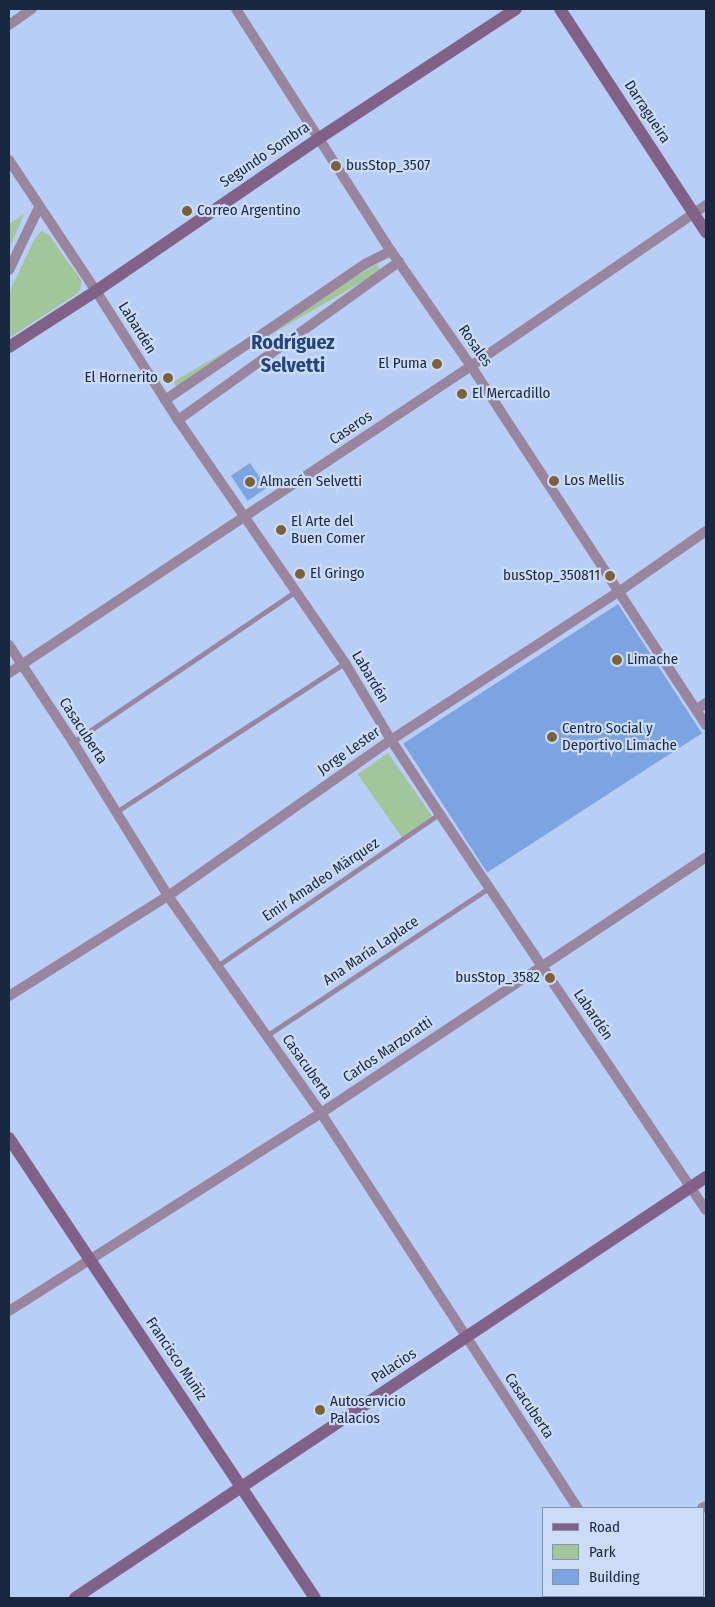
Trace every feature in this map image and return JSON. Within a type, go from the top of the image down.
[{"type":"street","points":[[9,25],[32,9]]},
{"type":"street","name":"Rosales","points":[[236,9],[399,262],[471,366],[706,725]]},
{"type":"street","name":"Segundo Sombra","points":[[9,347],[96,290],[318,138],[516,9]]},
{"type":"street","name":"Darragueira","points":[[560,9],[706,232]]},
{"type":"street","name":"Labardén","points":[[9,160],[96,290],[178,420],[345,663],[391,740],[439,813],[706,1210]]},
{"type":"street","name":"Caseros","points":[[9,673],[471,366],[706,205]]},
{"type":"street","points":[[9,270],[40,207]]},
{"type":"street","points":[[165,400],[365,264],[392,251]]},
{"type":"street","points":[[178,420],[399,262]]},
{"type":"street","name":"Jorge Lester","points":[[9,996],[168,896],[391,740],[620,591],[706,531]]},
{"type":"street","name":"Casacuberta","points":[[9,645],[73,742],[168,896],[321,1113],[466,1339],[577,1507]]},
{"type":"street","points":[[696,710],[706,703]]},
{"type":"street","name":"Carlos Marzoratti","points":[[9,1311],[321,1113],[706,857]]},
{"type":"street","name":"Francisco Muñiz","points":[[9,1138],[242,1485],[315,1598]]},
{"type":"street","name":"Palacios","points":[[75,1598],[242,1485],[466,1339],[706,1177]]},
{"type":"lane","points":[[73,742],[296,591]]},
{"type":"lane","points":[[116,812],[345,663]]},
{"type":"lane","name":"Emir Amadeo Märquez","points":[[217,966],[439,813]]},
{"type":"lane","name":"Ana María Laplace","points":[[266,1036],[490,888]]},
{"type":"green space","points":[[24,214],[9,249],[9,224]]},
{"type":"green space","points":[[41,231],[49,235],[81,280],[81,287],[78,293],[9,338],[9,293],[34,240]]},
{"type":"green space","points":[[377,264],[381,271],[177,388],[173,382]]},
{"type":"green space","points":[[388,753],[433,817],[402,838],[358,774]]},
{"type":"building","name":"Almacén Selvetti","points":[[250,463],[267,488],[248,501],[231,476]]},
{"type":"building","name":"Centro Social y Deportivo Limache","points":[[618,604],[702,733],[487,873],[403,743]]},
{"type":"place","name":"busStop_3507","points":[[336,166]]},
{"type":"place","name":"Correo Argentino","points":[[187,211]]},
{"type":"place","name":"El Puma","points":[[437,364]]},
{"type":"place","name":"El Hornerito","points":[[168,378]]},
{"type":"place","name":"El Mercadillo","points":[[462,394]]},
{"type":"place","name":"Los Mellis","points":[[554,481]]},
{"type":"place","name":"Almacén Selvetti","points":[[250,482]]},
{"type":"place","name":"El Arte del Buen Comer","points":[[281,530]]},
{"type":"place","name":"El Gringo","points":[[300,574]]},
{"type":"place","name":"busStop_350811","points":[[610,576]]},
{"type":"place","name":"Limache","points":[[617,660]]},
{"type":"place","name":"Centro Social y Deportivo Limache","points":[[552,737]]},
{"type":"place","name":"busStop_3582","points":[[550,978]]},
{"type":"place","name":"Autoservicio Palacios","points":[[320,1410]]},
{"type":"district","name":"Rodríguez Selvetti","points":[[293,354]]}]
